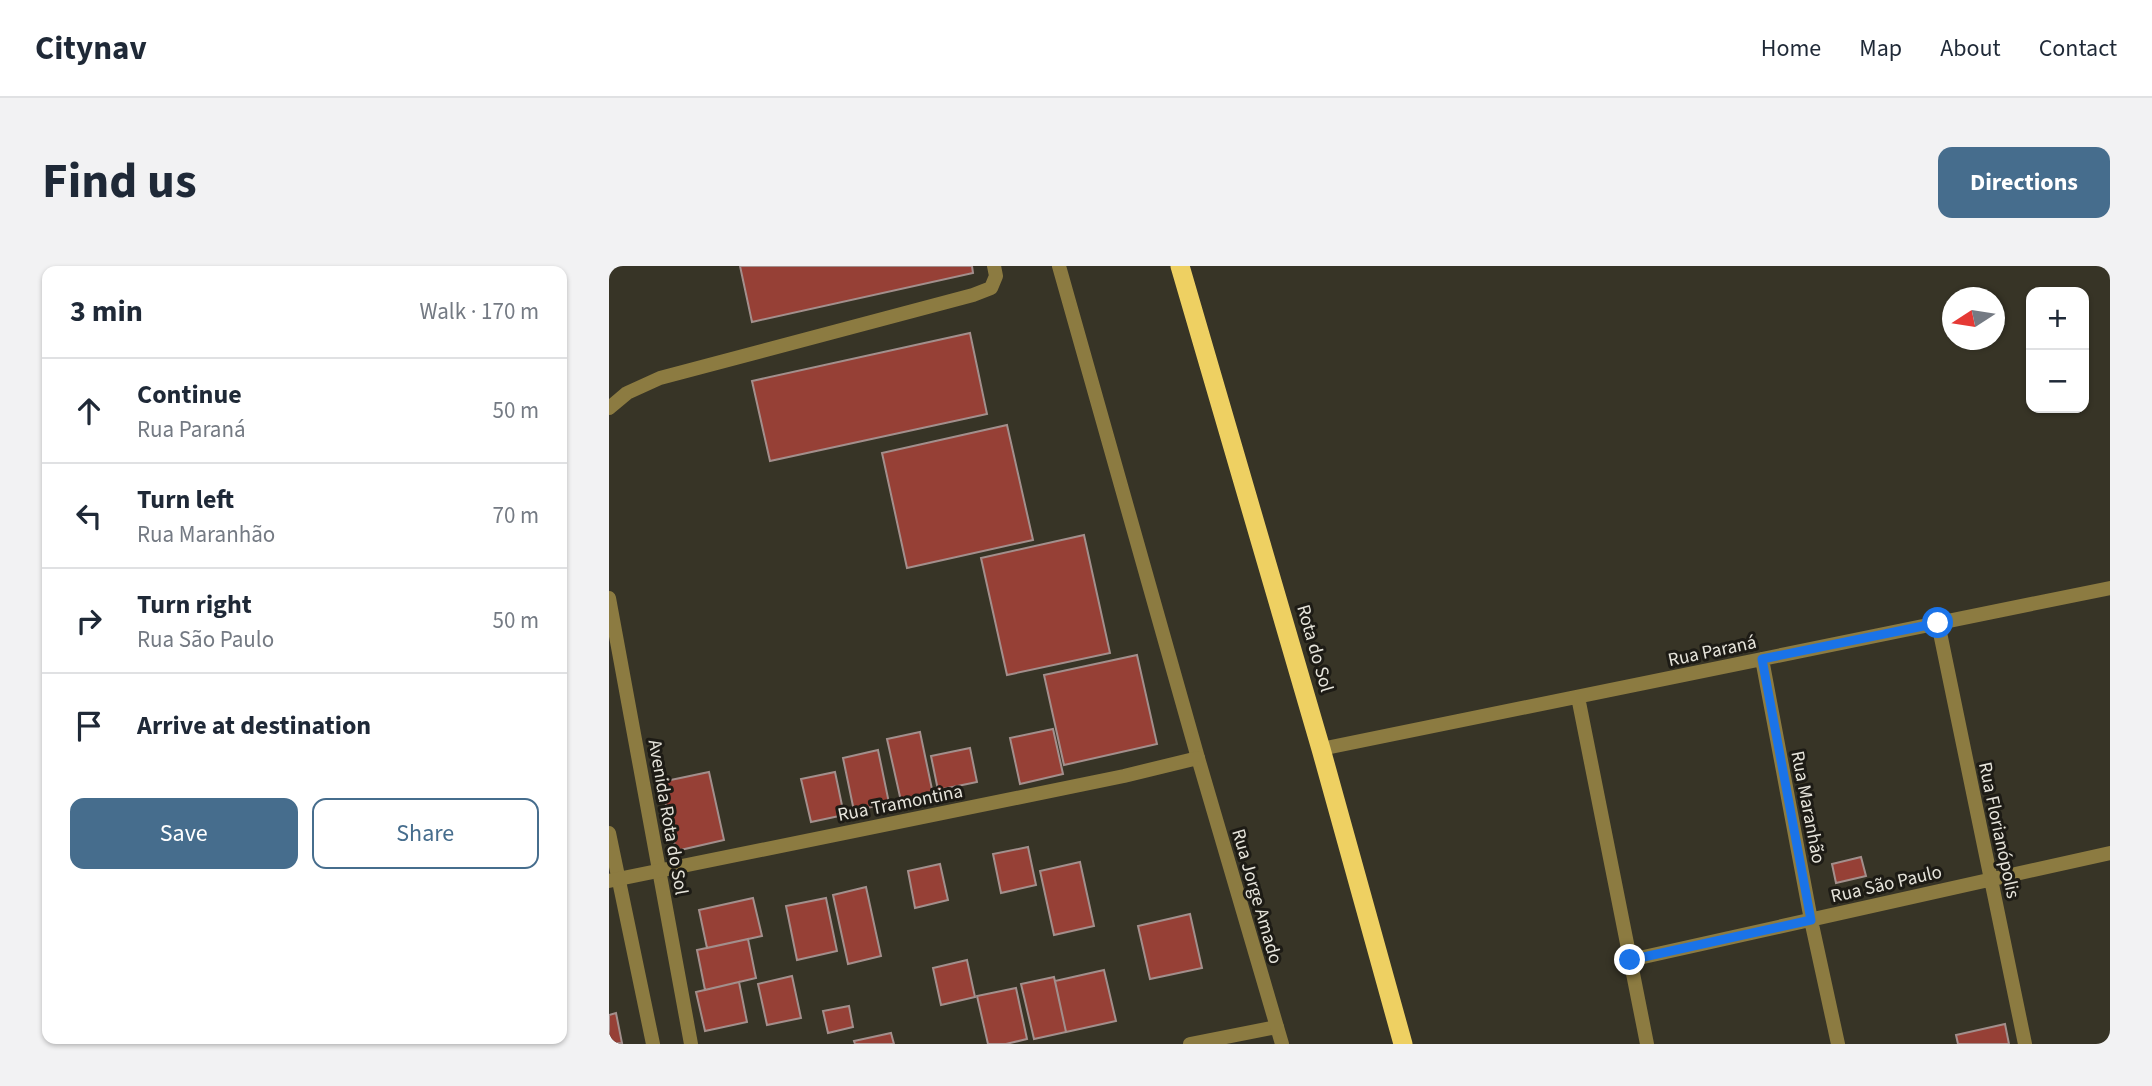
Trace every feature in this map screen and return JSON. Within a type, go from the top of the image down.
[{"type":"highway","name":"Rota do Sol","points":[[1180,266],[1321,749],[1403,1044]]},
{"type":"street","points":[[609,408],[627,393],[660,378],[974,295],[991,288],[996,276],[994,266]]},
{"type":"street","name":"Rua Jorge Amado","points":[[1059,266],[1156,618],[1282,1044]]},
{"type":"street","name":"Rua Paraná","points":[[1321,749],[2110,588]]},
{"type":"street","name":"Avenida Rota do Sol","points":[[609,598],[691,1044]]},
{"type":"street","name":"Rua Florianópolis","points":[[1938,623],[2025,1044]]},
{"type":"street","name":"Rua Maranhão","points":[[1762,659],[1811,920],[1838,1044]]},
{"type":"street","points":[[1578,697],[1647,1044]]},
{"type":"street","name":"Rua Tramontina","points":[[614,880],[1124,776],[1198,758]]},
{"type":"street","points":[[609,833],[614,880],[653,1044]]},
{"type":"street","name":"Rua São Paulo","points":[[1630,960],[2110,853]]},
{"type":"street","points":[[1190,1044],[1277,1027]]},
{"type":"building","points":[[740,266],[972,266],[973,273],[752,322]]},
{"type":"building","points":[[970,333],[987,414],[770,461],[752,381]]},
{"type":"building","points":[[1007,425],[1033,540],[907,568],[882,453]]},
{"type":"building","points":[[1084,535],[1110,653],[1007,675],[981,558]]},
{"type":"building","points":[[1137,655],[1157,744],[1064,765],[1044,675]]},
{"type":"building","points":[[1053,729],[1063,774],[1020,784],[1010,738]]},
{"type":"building","points":[[920,732],[933,794],[901,801],[887,739]]},
{"type":"building","points":[[970,748],[977,782],[938,790],[931,756]]},
{"type":"building","points":[[878,750],[889,803],[854,811],[843,758]]},
{"type":"building","points":[[709,772],[724,840],[676,851],[661,782]]},
{"type":"building","points":[[835,772],[844,815],[811,822],[801,779]]},
{"type":"building","points":[[1028,847],[1036,885],[1001,893],[993,854]]},
{"type":"building","points":[[1861,857],[1866,876],[1836,883],[1832,864]]},
{"type":"building","points":[[1080,862],[1094,926],[1054,935],[1040,871]]},
{"type":"building","points":[[940,864],[948,900],[915,908],[908,871]]},
{"type":"building","points":[[866,887],[881,956],[848,964],[833,895]]},
{"type":"building","points":[[753,898],[762,936],[707,948],[699,910]]},
{"type":"building","points":[[826,898],[837,951],[797,960],[786,906]]},
{"type":"building","points":[[1190,914],[1202,968],[1150,979],[1138,926]]},
{"type":"building","points":[[748,939],[756,978],[705,990],[697,950]]},
{"type":"building","points":[[967,960],[975,997],[941,1005],[933,968]]},
{"type":"building","points":[[1104,970],[1116,1021],[1066,1032],[1055,981]]},
{"type":"building","points":[[792,976],[801,1018],[767,1025],[758,984]]},
{"type":"building","points":[[1054,977],[1066,1032],[1034,1039],[1021,984]]},
{"type":"building","points":[[739,982],[747,1022],[705,1031],[696,992]]},
{"type":"building","points":[[1016,988],[1027,1039],[1006,1044],[988,1044],[977,996]]},
{"type":"building","points":[[849,1006],[853,1027],[828,1033],[823,1011]]},
{"type":"building","points":[[616,1013],[622,1043],[609,1044],[609,1015]]},
{"type":"building","points":[[2005,1024],[2009,1044],[1958,1044],[1956,1035]]},
{"type":"building","points":[[891,1033],[894,1044],[855,1044],[854,1041]]},
{"type":"route","points":[[1630,960],[1811,920],[1762,659],[1938,623]]}]
